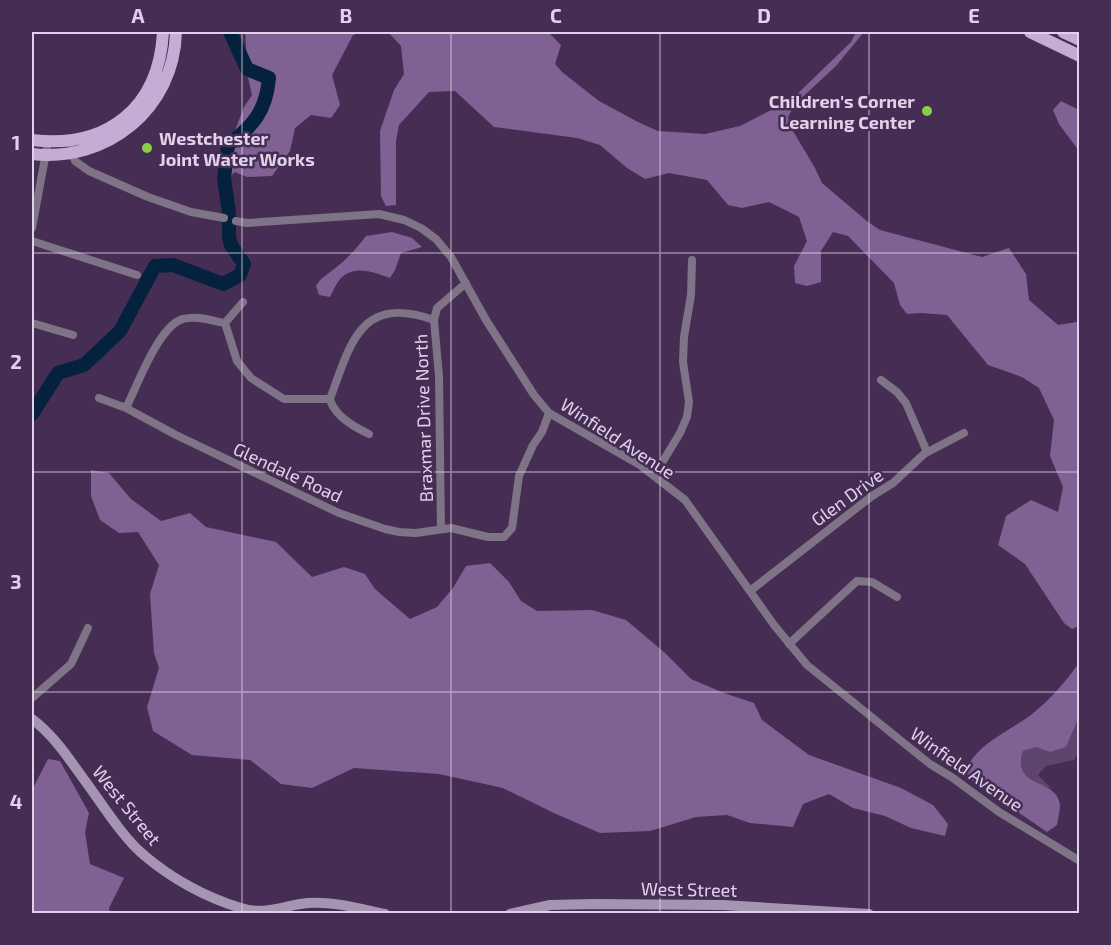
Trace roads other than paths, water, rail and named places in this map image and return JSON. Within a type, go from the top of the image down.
[{"type":"main road","points":[[32,140],[48,142],[82,139],[108,129],[134,108],[144,97],[152,82],[162,54],[163,32]]},
{"type":"main road","points":[[32,154],[72,155],[92,149],[114,138],[137,119],[153,101],[171,69],[176,49],[176,32]]},
{"type":"main road","points":[[1030,32],[1080,56]]},
{"type":"main road","points":[[1063,32],[1080,40]]},
{"type":"street","points":[[70,141],[75,161],[89,171],[148,197],[191,212],[224,218]]},
{"type":"street","points":[[32,228],[48,142]]},
{"type":"street","name":"Winfield Avenue","points":[[236,221],[248,223],[379,214],[404,220],[421,228],[436,239],[451,257],[512,363],[549,413],[640,465],[685,500],[789,644],[807,665],[930,764],[999,812],[1080,861]]},
{"type":"street","points":[[32,241],[137,275]]},
{"type":"street","points":[[654,476],[687,417],[689,402],[683,362],[684,337],[691,296],[692,260]]},
{"type":"street","name":"Braxmar Drive North","points":[[441,529],[439,376],[434,320],[437,309],[466,283]]},
{"type":"street","points":[[225,323],[243,302]]},
{"type":"street","points":[[369,434],[343,418],[332,406],[330,399],[348,349],[358,331],[371,320],[400,312],[434,320]]},
{"type":"street","points":[[126,408],[157,346],[173,324],[182,319],[192,318],[225,323]]},
{"type":"street","points":[[32,323],[73,335]]},
{"type":"street","points":[[225,323],[237,361],[251,378],[284,399],[330,399]]},
{"type":"street","points":[[881,380],[897,392],[906,403],[927,452]]},
{"type":"street","name":"Glendale Road","points":[[99,398],[126,408],[186,440],[339,513],[363,522],[399,532],[416,533],[458,528],[498,538],[506,536],[512,528],[519,476],[533,445],[542,432],[549,413]]},
{"type":"street","name":"Glen Drive","points":[[750,591],[863,502],[893,483],[927,452],[964,433]]},
{"type":"street","points":[[789,644],[857,582],[872,582],[897,597]]},
{"type":"street","points":[[32,698],[71,664],[88,628]]},
{"type":"street","name":"West Street","points":[[32,719],[43,727],[143,855],[183,882],[226,903],[257,912],[309,903],[385,914]]},
{"type":"street","name":"West Street","points":[[510,914],[550,905],[660,909],[723,905],[869,914]]},
{"type":"waterway","points":[[32,414],[58,373],[84,365],[120,331],[155,266],[173,265],[223,284],[240,275],[244,264],[231,245],[229,237],[229,213],[224,178],[228,145],[252,124],[262,108],[269,78],[247,69],[230,32]]},
{"type":"place","name":"Children's Corner Learning Center","points":[[927,111]]},
{"type":"place","name":"Westchester Joint Water Works","points":[[147,148]]}]
